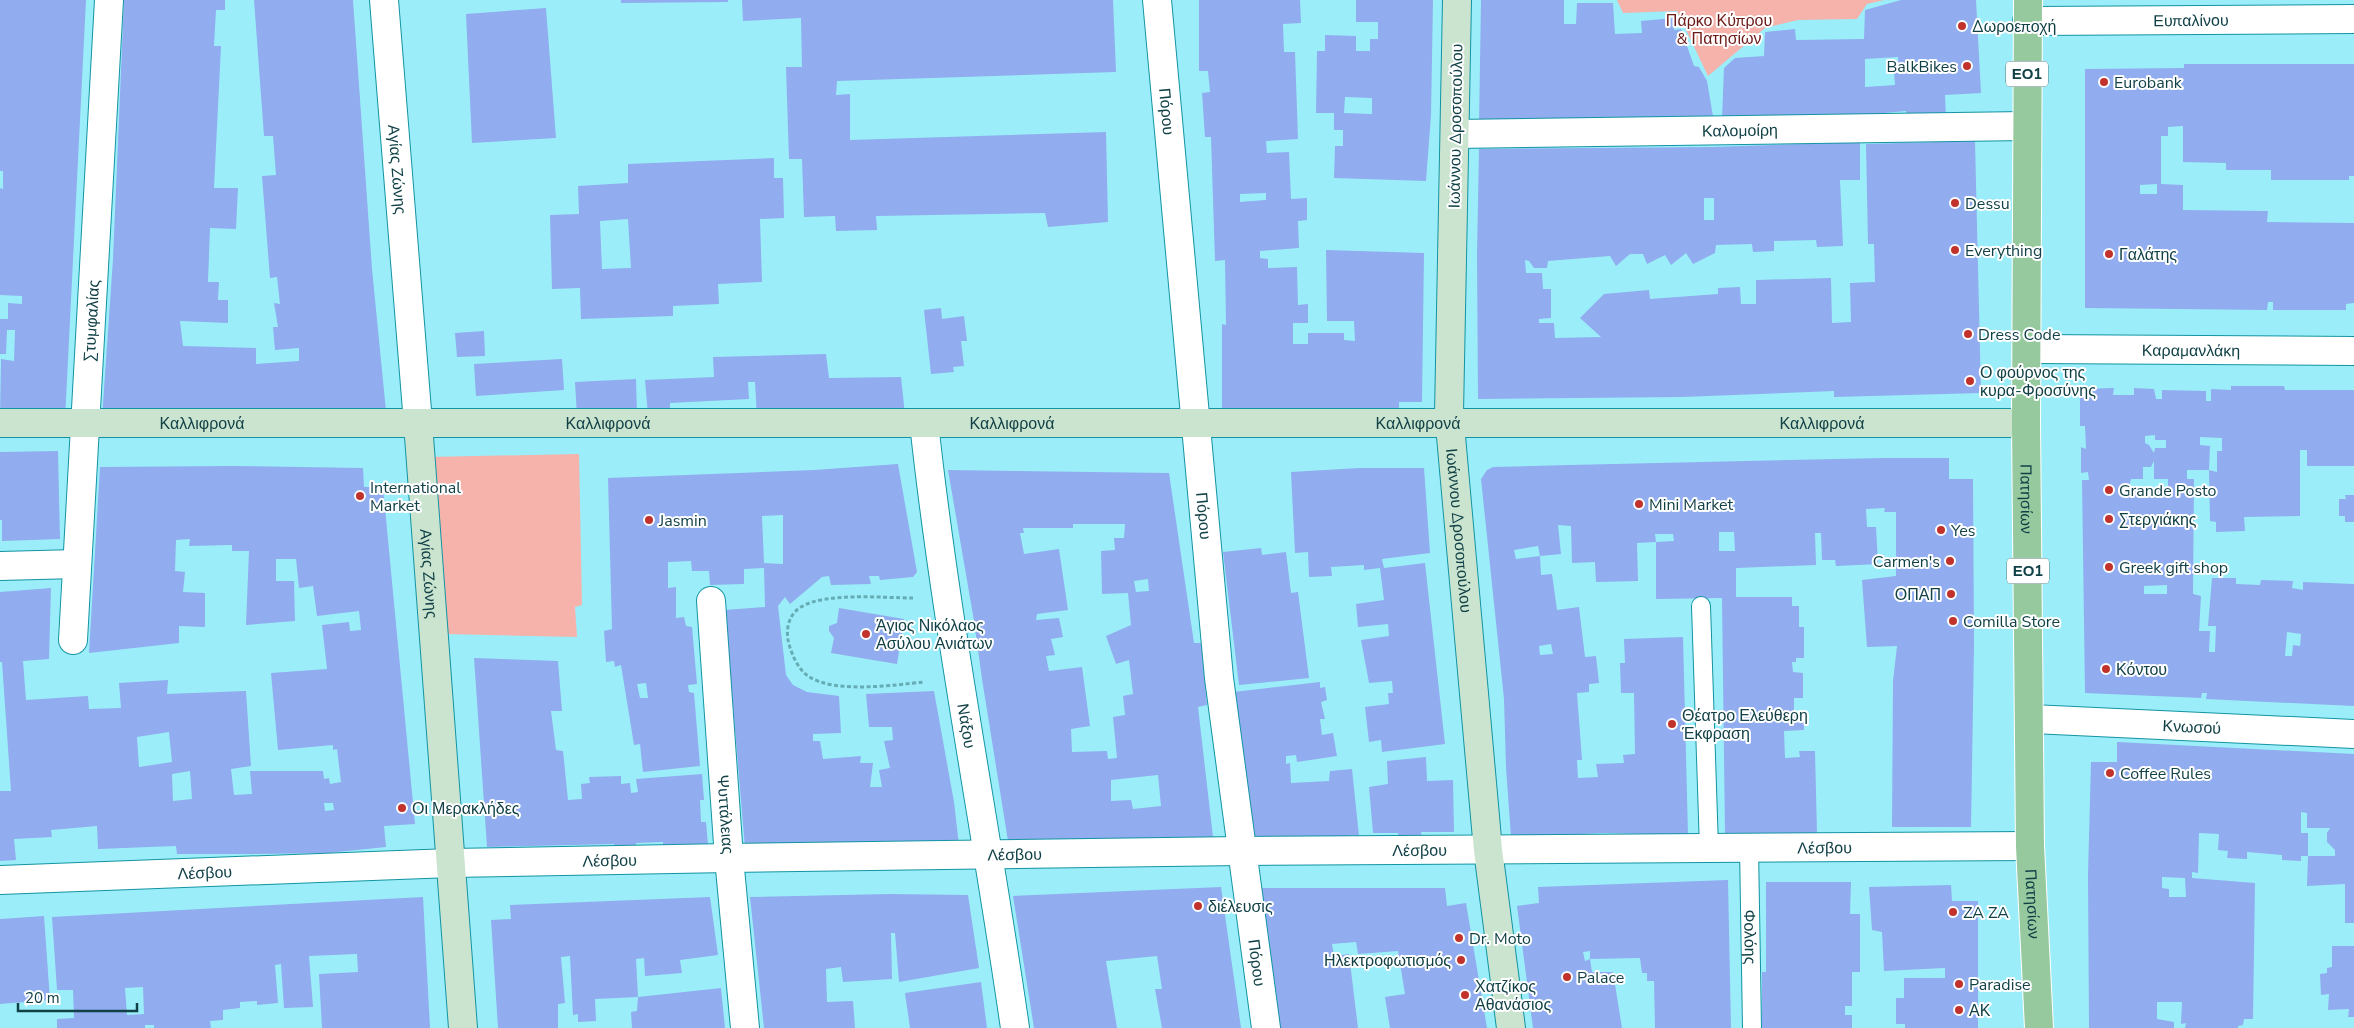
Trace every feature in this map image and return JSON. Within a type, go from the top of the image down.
[{"type":"main road","name":"Πατησίων","points":[[2027,11],[2026,423],[2030,846],[2039,1028]]},
{"type":"street","name":"Στυμφαλίας","points":[[73,640],[109,0]]},
{"type":"street","name":"Αγίας Ζώνης","points":[[384,0],[463,1028]]},
{"type":"street","name":"Πόρου","points":[[1157,0],[1194,424],[1219,678],[1240,851],[1266,1028]]},
{"type":"street","name":"Ιωάννου Δροσοπούλου","points":[[1457,0],[1450,423],[1488,850],[1511,1028]]},
{"type":"street","name":"Ευπαλίνου","points":[[2027,11],[2354,19]]},
{"type":"street","name":"Καλομοίρη","points":[[1455,134],[2026,126]]},
{"type":"street","name":"Καραμανλάκη","points":[[2027,349],[2354,351]]},
{"type":"street","name":"Καλλιφρονά","points":[[0,423],[2026,423]]},
{"type":"street","name":"Νάξου","points":[[924,423],[946,599],[989,855],[1014,1028]]},
{"type":"street","points":[[0,566],[77,564]]},
{"type":"street","name":"Ψυττάλειας","points":[[711,601],[729,858],[744,1028]]},
{"type":"street","name":"Κνωσού","points":[[2030,718],[2354,734]]},
{"type":"street","name":"Λέσβου","points":[[0,880],[451,863],[729,858],[1240,851],[1709,848],[1750,846],[2030,846]]},
{"type":"lane","points":[[1701,606],[1709,848]]},
{"type":"lane","name":"Φολόης","points":[[1750,846],[1752,1028]]},
{"type":"path","points":[[946,599],[833,598],[800,607],[791,617],[786,631],[797,663],[808,676],[827,683],[862,687],[960,679]]},
{"type":"green space","name":"Πάρκο Κύπρου & Πατησίων","points":[[1617,0],[1884,0],[1867,4],[1857,19],[1798,20],[1765,28],[1708,76],[1677,11],[1623,13]]},
{"type":"green space","points":[[579,454],[582,605],[575,607],[577,637],[445,634],[428,457]]},
{"type":"building","points":[[0,0],[86,0],[65,420],[0,418],[1,359],[14,361],[15,330],[7,330],[6,354],[0,354],[0,319],[8,319],[8,303],[22,304],[22,296],[0,295],[0,188],[3,189],[3,171],[0,171]]},
{"type":"building","points":[[124,0],[225,0],[225,10],[216,10],[214,46],[221,46],[214,188],[238,188],[236,229],[210,228],[208,282],[219,282],[218,300],[228,300],[228,323],[180,321],[183,346],[256,348],[256,364],[299,361],[299,348],[275,350],[273,327],[278,327],[274,303],[280,304],[277,277],[270,278],[262,176],[276,175],[273,136],[264,136],[254,0],[353,0],[372,269],[386,411],[102,418],[113,259]]},
{"type":"building","points":[[621,0],[728,0],[728,2],[621,3]]},
{"type":"building","points":[[742,0],[1113,0],[1116,72],[837,81],[836,95],[850,94],[850,140],[1106,132],[1108,222],[1048,227],[1045,213],[876,216],[877,230],[836,231],[835,216],[804,217],[802,159],[789,159],[786,67],[802,67],[801,18],[743,21]]},
{"type":"building","points":[[1199,0],[1300,0],[1301,23],[1283,24],[1284,52],[1295,52],[1298,139],[1266,141],[1267,153],[1289,152],[1291,199],[1307,198],[1307,220],[1298,221],[1299,248],[1260,251],[1260,258],[1268,259],[1268,268],[1297,267],[1298,305],[1308,304],[1308,323],[1293,323],[1293,344],[1308,344],[1308,333],[1344,333],[1344,340],[1355,341],[1354,321],[1327,321],[1326,250],[1424,253],[1422,402],[1399,402],[1399,417],[1222,418],[1222,324],[1226,325],[1225,260],[1215,261],[1211,137],[1205,137],[1202,93],[1210,92],[1208,71],[1199,71]],"holes":[[[1266,193],[1266,200],[1240,202],[1240,194]]]},
{"type":"building","points":[[1356,0],[1433,0],[1431,115],[1426,181],[1334,178],[1335,146],[1343,146],[1343,130],[1334,130],[1334,113],[1316,113],[1317,51],[1325,51],[1325,35],[1356,36],[1356,51],[1370,51],[1370,39],[1378,39],[1378,22],[1356,22]],"holes":[[[1345,97],[1372,98],[1372,114],[1344,113]]]},
{"type":"building","points":[[1481,0],[1564,0],[1564,24],[1576,24],[1577,3],[1613,3],[1615,34],[1642,33],[1641,21],[1674,18],[1674,30],[1681,29],[1694,66],[1699,67],[1707,81],[1714,122],[1479,125]]},
{"type":"building","points":[[1901,0],[1976,0],[1981,93],[1945,95],[1946,118],[1906,119],[1906,111],[1884,113],[1885,121],[1722,118],[1724,68],[1735,58],[1764,56],[1765,32],[1795,29],[1796,40],[1864,39],[1865,10]],"holes":[[[1898,57],[1899,72],[1894,72],[1895,85],[1865,87],[1865,59]]]},
{"type":"building","points":[[546,8],[556,138],[472,143],[466,14]]},
{"type":"building","points":[[2184,64],[2354,64],[2354,176],[2349,176],[2349,180],[2271,180],[2271,170],[2226,170],[2226,163],[2183,162],[2183,126],[2168,127],[2168,136],[2161,136],[2161,184],[2183,185],[2183,210],[2268,211],[2267,222],[2354,223],[2354,303],[2346,304],[2346,310],[2273,310],[2273,302],[2268,302],[2267,310],[2085,308],[2085,69],[2184,68]],"holes":[[[2157,184],[2157,194],[2140,194],[2140,185]]]},
{"type":"building","points":[[1975,141],[1981,393],[1834,397],[1834,391],[1682,397],[1478,399],[1477,254],[1479,149],[1712,147],[1860,142],[1860,180],[1840,180],[1843,246],[1817,247],[1816,240],[1774,241],[1774,251],[1753,252],[1752,244],[1716,245],[1715,253],[1693,264],[1686,253],[1671,265],[1665,255],[1647,264],[1643,254],[1630,254],[1616,266],[1610,256],[1548,261],[1547,268],[1534,268],[1529,261],[1525,260],[1526,273],[1542,273],[1543,289],[1551,289],[1551,318],[1539,319],[1539,323],[1554,323],[1555,338],[1601,337],[1580,318],[1604,294],[1649,290],[1650,299],[1718,294],[1718,288],[1740,287],[1741,304],[1756,304],[1756,280],[1831,278],[1832,323],[1851,322],[1850,283],[1875,282],[1874,244],[1868,244],[1866,144]],"holes":[[[1704,198],[1714,198],[1714,220],[1704,220]]]},
{"type":"building","points":[[774,158],[774,178],[783,178],[784,218],[760,219],[762,282],[718,284],[719,304],[673,306],[673,316],[581,319],[580,288],[552,289],[550,215],[579,214],[578,186],[628,183],[628,164]],"holes":[[[628,219],[631,268],[602,269],[600,221]]]},
{"type":"building","points":[[941,308],[942,319],[964,316],[967,341],[961,341],[964,366],[953,367],[954,372],[931,374],[924,310]]},
{"type":"building","points":[[484,331],[485,356],[457,357],[455,333]]},
{"type":"building","points":[[826,354],[829,378],[901,377],[905,415],[757,418],[755,382],[748,382],[749,399],[670,403],[670,414],[648,415],[645,380],[714,377],[713,357]]},
{"type":"building","points":[[562,359],[564,390],[476,396],[474,364]]},
{"type":"building","points":[[636,379],[637,414],[577,417],[575,382]]},
{"type":"building","points":[[2231,386],[2284,386],[2285,390],[2354,390],[2354,466],[2307,466],[2307,450],[2300,450],[2300,516],[2244,517],[2245,531],[2216,532],[2216,522],[2210,521],[2209,470],[2187,470],[2187,479],[2194,479],[2193,594],[2201,596],[2199,631],[2210,631],[2209,652],[2215,652],[2216,626],[2208,626],[2212,578],[2236,578],[2236,584],[2260,585],[2261,580],[2293,581],[2292,588],[2303,590],[2303,582],[2354,584],[2354,706],[2206,699],[2207,693],[2202,693],[2201,698],[2085,693],[2082,480],[2089,480],[2088,472],[2081,473],[2081,447],[2086,449],[2085,426],[2080,426],[2080,389],[2114,388],[2113,395],[2134,395],[2134,388],[2154,389],[2156,399],[2162,399],[2162,390],[2206,391],[2206,401],[2211,401],[2211,389],[2231,390]],"holes":[[[2155,435],[2155,440],[2166,440],[2166,448],[2155,448],[2154,453],[2149,445],[2145,443],[2145,436]],[[2200,437],[2222,438],[2222,451],[2217,451],[2217,472],[2209,470],[2210,446],[2200,445]],[[2154,461],[2154,479],[2168,479],[2168,488],[2129,487],[2131,479],[2143,479],[2143,467],[2151,467]],[[2167,585],[2167,594],[2144,594],[2144,586]],[[2287,632],[2301,634],[2300,646],[2293,645],[2292,656],[2285,656]]]},
{"type":"building","points":[[58,451],[60,539],[2,541],[2,520],[0,520],[0,452]]},
{"type":"building","points":[[1949,458],[1949,479],[1973,479],[1974,645],[1971,827],[1892,827],[1893,681],[1897,646],[1867,647],[1862,580],[1896,576],[1896,512],[1884,512],[1885,508],[1866,509],[1867,527],[1876,527],[1878,564],[1836,566],[1835,560],[1822,560],[1821,533],[1815,533],[1816,565],[1736,568],[1736,597],[1792,597],[1792,606],[1799,606],[1799,627],[1804,627],[1804,658],[1796,658],[1796,662],[1792,662],[1793,672],[1803,673],[1803,698],[1794,698],[1794,713],[1804,712],[1804,730],[1784,731],[1785,758],[1800,757],[1799,751],[1815,751],[1817,833],[1725,835],[1722,598],[1656,599],[1656,542],[1637,543],[1638,581],[1596,582],[1595,562],[1572,563],[1571,526],[1558,525],[1561,554],[1540,556],[1541,575],[1552,574],[1557,610],[1579,607],[1585,657],[1596,656],[1599,683],[1589,684],[1589,692],[1577,693],[1582,760],[1577,760],[1578,778],[1598,777],[1596,764],[1624,763],[1623,755],[1635,754],[1634,693],[1621,693],[1620,663],[1625,663],[1624,639],[1683,637],[1688,835],[1603,833],[1511,837],[1504,699],[1481,479],[1487,470],[1493,467],[1569,465]],"holes":[[[1719,532],[1734,532],[1735,551],[1719,551]],[[1655,534],[1673,534],[1674,541],[1656,542]],[[1538,546],[1540,556],[1516,559],[1514,550]],[[1551,644],[1553,654],[1540,655],[1539,646]]]},
{"type":"building","points":[[898,464],[917,572],[913,577],[880,580],[879,576],[869,576],[871,584],[831,585],[829,576],[822,577],[790,604],[785,597],[778,606],[786,675],[793,685],[807,692],[839,696],[841,733],[813,734],[813,741],[820,741],[823,759],[861,756],[860,763],[873,763],[870,787],[882,787],[879,770],[890,768],[884,741],[893,740],[892,727],[869,727],[866,694],[934,691],[954,802],[959,845],[745,848],[725,610],[765,607],[764,568],[744,569],[744,584],[710,585],[709,571],[692,571],[691,561],[668,562],[668,588],[676,587],[676,618],[684,617],[686,626],[692,627],[697,684],[688,685],[689,692],[694,693],[700,766],[643,772],[640,744],[634,745],[621,665],[615,667],[614,661],[606,662],[604,631],[612,629],[608,478],[814,470]],"holes":[[[783,515],[783,564],[764,563],[762,516]],[[646,683],[648,698],[640,698],[637,684]]]},
{"type":"building","points":[[233,466],[363,468],[364,487],[383,487],[415,824],[384,826],[386,847],[328,853],[177,854],[176,846],[98,849],[97,826],[51,830],[52,837],[14,839],[16,860],[0,861],[0,791],[11,791],[2,662],[0,662],[0,592],[51,588],[49,659],[23,661],[26,700],[88,696],[89,709],[121,708],[119,683],[168,680],[167,694],[246,691],[251,766],[231,769],[234,795],[252,794],[250,771],[323,771],[324,779],[329,778],[330,784],[341,782],[337,749],[333,750],[333,745],[278,750],[271,673],[327,669],[322,625],[349,622],[350,631],[361,630],[359,611],[317,616],[313,586],[299,588],[296,559],[276,559],[276,581],[294,581],[295,621],[246,625],[249,551],[232,551],[232,545],[189,546],[190,539],[176,540],[175,571],[185,572],[183,592],[205,593],[205,627],[179,626],[179,643],[89,653],[100,467]],"holes":[[[169,732],[172,762],[139,767],[137,737]],[[190,771],[192,799],[173,801],[172,774]],[[324,803],[333,803],[334,810],[325,811]]]},
{"type":"building","points":[[1359,468],[1424,468],[1430,553],[1382,559],[1384,568],[1425,563],[1445,744],[1382,752],[1381,740],[1369,742],[1365,707],[1389,704],[1388,693],[1393,693],[1392,681],[1369,683],[1361,640],[1389,636],[1388,624],[1358,627],[1356,604],[1384,600],[1380,568],[1364,570],[1364,565],[1331,567],[1332,576],[1309,577],[1308,552],[1295,553],[1291,472]]},
{"type":"building","points":[[948,470],[1169,473],[1194,643],[1201,643],[1207,705],[1198,707],[1213,837],[1008,841],[974,621]],"holes":[[[1073,524],[1125,524],[1124,538],[1114,538],[1115,550],[1101,551],[1102,594],[1128,593],[1131,625],[1106,636],[1116,664],[1129,660],[1133,694],[1123,696],[1125,715],[1113,717],[1117,758],[1108,759],[1107,751],[1072,752],[1071,729],[1090,726],[1082,667],[1049,671],[1046,656],[1055,655],[1051,639],[1063,637],[1059,618],[1036,620],[1037,614],[1068,610],[1059,549],[1024,554],[1020,533],[1024,533],[1023,528],[1073,528]],[[1148,579],[1149,591],[1136,592],[1134,581]],[[1158,775],[1161,806],[1133,809],[1131,800],[1111,801],[1111,780]]]},
{"type":"building","points":[[2345,495],[2354,495],[2354,522],[2345,522],[2345,516],[2339,516],[2339,499],[2346,499]]},
{"type":"building","points":[[1261,548],[1262,555],[1286,552],[1291,593],[1298,592],[1309,678],[1239,685],[1223,552]]},
{"type":"building","name":"Άγιος Νικόλαος Ασύλου Ανιάτων","points":[[839,608],[904,619],[897,664],[831,653],[834,638],[829,631],[829,626],[837,623]]},
{"type":"building","points":[[474,658],[558,661],[562,711],[551,711],[556,750],[563,751],[568,800],[582,799],[581,784],[590,783],[589,777],[621,776],[621,784],[630,783],[631,793],[638,792],[636,779],[702,774],[704,800],[700,800],[701,822],[706,822],[708,845],[663,848],[663,842],[636,843],[636,848],[615,849],[614,844],[487,847]]},
{"type":"building","points":[[1320,682],[1320,688],[1325,687],[1327,700],[1321,702],[1325,719],[1320,719],[1322,735],[1333,733],[1337,756],[1297,762],[1296,755],[1286,756],[1286,764],[1290,763],[1291,783],[1329,781],[1330,771],[1352,769],[1359,836],[1351,835],[1351,840],[1254,841],[1234,692]]},
{"type":"building","points":[[2117,742],[2354,754],[2354,923],[2345,923],[2345,884],[2307,886],[2308,856],[2301,856],[2301,861],[2282,860],[2282,855],[2247,852],[2247,859],[2227,858],[2228,851],[2218,850],[2219,834],[2199,833],[2198,873],[2192,872],[2192,878],[2255,883],[2253,1019],[2244,1019],[2243,1025],[2238,1026],[2238,1028],[2185,1028],[2186,1023],[2181,1024],[2182,1002],[2157,1002],[2157,1019],[2174,1022],[2174,1028],[2089,1028],[2088,874],[2091,762],[2117,762]],"holes":[[[2301,812],[2307,813],[2307,828],[2330,828],[2327,833],[2327,842],[2335,850],[2335,856],[2308,856],[2308,833],[2301,833]],[[2162,877],[2185,878],[2186,897],[2169,897],[2169,889],[2162,888]]]},
{"type":"building","points":[[1426,757],[1427,781],[1453,780],[1454,832],[1421,832],[1422,838],[1399,839],[1398,833],[1373,833],[1369,787],[1388,784],[1387,761]]},
{"type":"building","points":[[1728,880],[1731,1028],[1655,1028],[1654,981],[1647,981],[1647,973],[1642,973],[1640,958],[1590,959],[1592,972],[1613,972],[1622,1028],[1533,1028],[1517,906],[1539,903],[1538,887]],"holes":[[[1590,951],[1590,959],[1585,961],[1583,952]]]},
{"type":"building","points":[[1766,882],[1851,882],[1850,914],[1860,914],[1860,972],[1852,972],[1852,1006],[1845,1006],[1845,1015],[1852,1015],[1852,1028],[1762,1028],[1762,972],[1766,972]]},
{"type":"building","points":[[1951,885],[1952,901],[1978,901],[1978,1028],[1905,1028],[1905,1024],[1896,1024],[1896,998],[1904,998],[1904,978],[1945,978],[1945,968],[1884,971],[1882,932],[1872,930],[1869,887]]},
{"type":"building","points":[[1221,887],[1241,1028],[1162,1028],[1155,989],[1162,989],[1157,956],[1106,961],[1117,1028],[1034,1028],[1013,896]]},
{"type":"building","points":[[1258,888],[1445,888],[1447,906],[1466,903],[1487,1028],[1390,1028],[1385,997],[1405,994],[1398,951],[1358,954],[1356,942],[1332,944],[1334,956],[1349,954],[1358,1028],[1279,1028]]},
{"type":"building","points":[[890,894],[968,895],[979,968],[899,982],[895,933],[891,933],[892,979],[843,982],[841,967],[826,969],[827,1002],[853,1001],[855,1028],[764,1028],[750,897]]},
{"type":"building","points":[[423,897],[430,1028],[322,1028],[319,974],[358,972],[357,954],[309,956],[313,1007],[284,1008],[281,964],[275,965],[278,1003],[257,1005],[257,1001],[240,1002],[240,1008],[223,1010],[223,1020],[210,1021],[211,1028],[154,1028],[154,1025],[145,1025],[145,1028],[57,1028],[57,1019],[74,1018],[73,990],[57,990],[52,917]],"holes":[[[143,987],[144,1014],[127,1015],[125,988]]]},
{"type":"building","points":[[710,897],[718,955],[680,960],[682,973],[645,976],[644,958],[636,959],[638,997],[595,999],[596,1021],[578,1022],[578,1014],[573,1015],[570,956],[561,957],[565,1003],[558,1004],[558,1028],[498,1028],[491,920],[511,919],[510,905]]},
{"type":"building","points":[[44,916],[50,1000],[0,1004],[0,919]]},
{"type":"building","points":[[2332,946],[2354,946],[2354,1017],[2348,1017],[2349,1009],[2328,1010],[2329,994],[2321,995],[2320,974],[2327,973],[2327,968],[2332,967]]},
{"type":"building","points":[[981,982],[987,1028],[910,1028],[905,993]]},
{"type":"building","points":[[721,988],[725,1028],[632,1028],[631,1012],[637,1011],[638,997]]},
{"type":"place","name":"Δωροεποχή","points":[[1962,26]]},
{"type":"place","name":"BalkBikes","points":[[1967,66]]},
{"type":"place","name":"Eurobank","points":[[2104,82]]},
{"type":"place","name":"Dessu","points":[[1955,203]]},
{"type":"place","name":"Everything","points":[[1955,250]]},
{"type":"place","name":"Γαλάτης","points":[[2109,254]]},
{"type":"place","name":"Dress Code","points":[[1968,334]]},
{"type":"place","name":"Ο φούρνος της κυρα-Φροσύνης","points":[[1970,381]]},
{"type":"place","name":"Grande Posto","points":[[2109,490]]},
{"type":"place","name":"International Market","points":[[360,496]]},
{"type":"place","name":"Mini Market","points":[[1639,504]]},
{"type":"place","name":"Στεργιάκης","points":[[2109,519]]},
{"type":"place","name":"Jasmin","points":[[649,520]]},
{"type":"place","name":"Yes","points":[[1941,530]]},
{"type":"place","name":"Carmen's","points":[[1950,561]]},
{"type":"place","name":"Greek gift shop","points":[[2109,567]]},
{"type":"place","name":"ΟΠΑΠ","points":[[1951,594]]},
{"type":"place","name":"Comilla Store","points":[[1953,621]]},
{"type":"place","name":"Άγιος Νικόλαος Ασύλου Ανιάτων","points":[[866,634]]},
{"type":"place","name":"Κόντου","points":[[2106,669]]},
{"type":"place","name":"Θέατρο Ελεύθερη Έκφραση","points":[[1672,724]]},
{"type":"place","name":"Coffee Rules","points":[[2110,773]]},
{"type":"place","name":"Οι Μερακλήδες","points":[[402,808]]},
{"type":"place","name":"διέλευσις","points":[[1198,906]]},
{"type":"place","name":"ZA ZA","points":[[1953,912]]},
{"type":"place","name":"Dr. Moto","points":[[1459,938]]},
{"type":"place","name":"Ηλεκτροφωτισμός","points":[[1461,960]]},
{"type":"place","name":"Palace","points":[[1567,977]]},
{"type":"place","name":"Paradise","points":[[1959,984]]},
{"type":"place","name":"Χατζίκος Αθανάσιος","points":[[1465,995]]},
{"type":"place","name":"ΑΚ","points":[[1959,1010]]}]
